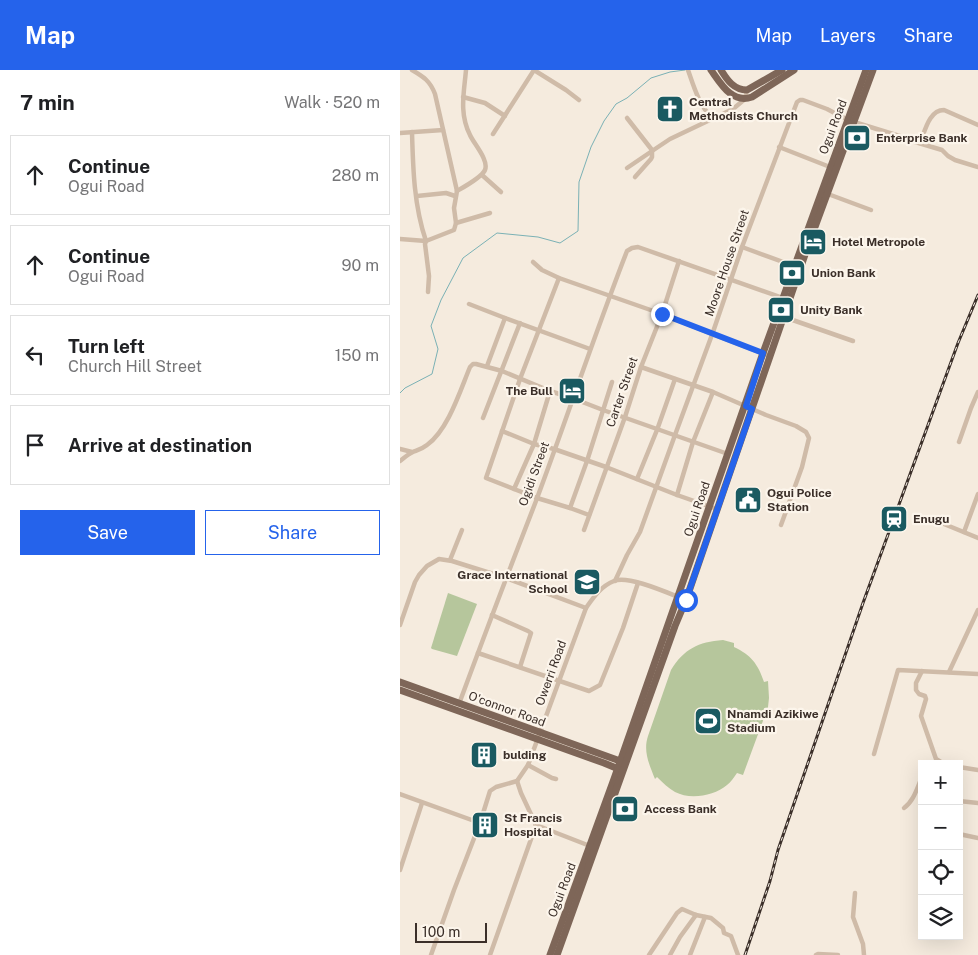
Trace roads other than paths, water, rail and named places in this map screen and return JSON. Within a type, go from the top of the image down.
[{"type":"main road","points":[[717,72],[735,87],[747,90],[782,70]]},
{"type":"main road","points":[[717,72],[728,92],[737,98],[745,99],[752,97],[794,70]]},
{"type":"main road","name":"Ogui Road","points":[[767,354],[784,317],[828,194],[866,70]]},
{"type":"main road","name":"Ogui Road","points":[[557,955],[622,766],[686,600],[714,508],[767,354],[794,266],[830,167],[873,70]]},
{"type":"main road","name":"Ogui Road","points":[[550,955],[593,847],[614,779],[622,766],[624,751],[678,597],[714,508],[728,454],[749,407]]},
{"type":"main road","name":"O'connor Road","points":[[400,682],[458,707]]},
{"type":"main road","name":"O'connor Road","points":[[400,690],[458,707],[622,766]]},
{"type":"main road","points":[[614,779],[606,760],[624,751]]},
{"type":"street","points":[[400,239],[426,241],[453,231],[456,226],[454,208],[456,194],[437,99],[426,79],[412,70]]},
{"type":"street","points":[[417,196],[446,193],[456,194],[482,175],[486,168],[482,155],[470,135],[464,118],[462,103],[466,70]]},
{"type":"street","points":[[493,134],[534,70],[579,100]]},
{"type":"street","points":[[688,71],[700,102],[712,118]]},
{"type":"street","points":[[627,168],[670,139],[733,109],[745,99],[747,90]]},
{"type":"street","points":[[463,97],[484,104],[504,116]]},
{"type":"street","name":"Moore House Street","points":[[615,581],[626,555],[640,532],[796,102],[803,100],[851,121]]},
{"type":"street","points":[[920,143],[928,122],[936,111],[939,110],[944,110],[978,125]]},
{"type":"street","points":[[627,118],[652,150],[651,159],[635,177]]},
{"type":"street","points":[[851,121],[942,150],[955,160],[978,168]]},
{"type":"street","points":[[400,133],[443,130]]},
{"type":"street","points":[[412,132],[414,186],[420,224],[426,241],[429,276],[428,292]]},
{"type":"street","points":[[779,147],[830,167]]},
{"type":"street","points":[[482,175],[501,192]]},
{"type":"street","points":[[828,194],[871,210]]},
{"type":"street","points":[[456,223],[490,213]]},
{"type":"street","name":"Ogidi Street","points":[[458,707],[627,251],[638,247],[679,261]]},
{"type":"street","points":[[742,247],[794,266]]},
{"type":"street","points":[[679,261],[783,298]]},
{"type":"street","name":"Carter Street","points":[[584,530],[640,367],[662,314],[679,261]]},
{"type":"street","points":[[532,262],[542,270],[558,278],[610,295],[767,354]]},
{"type":"street","points":[[558,278],[485,477],[537,498],[589,515]]},
{"type":"street","points":[[469,304],[590,349]]},
{"type":"street","points":[[784,317],[853,341]]},
{"type":"street","points":[[487,366],[505,318]]},
{"type":"street","points":[[483,418],[520,323]]},
{"type":"street","points":[[400,461],[412,452],[420,450],[427,445],[440,432],[473,364],[502,371],[550,391],[728,454]]},
{"type":"street","points":[[640,367],[713,392],[804,430],[809,438],[802,467],[781,525]]},
{"type":"street","points":[[637,479],[675,379]]},
{"type":"street","points":[[570,508],[612,382]]},
{"type":"street","points":[[514,489],[534,444],[550,391]]},
{"type":"street","points":[[677,495],[693,442],[713,392]]},
{"type":"street","points":[[959,442],[978,392]]},
{"type":"street","points":[[502,431],[714,508]]},
{"type":"street","points":[[400,449],[412,452]]},
{"type":"street","points":[[964,532],[978,494]]},
{"type":"street","points":[[944,524],[978,538]]},
{"type":"street","points":[[450,560],[462,530]]},
{"type":"street","points":[[400,625],[419,575],[433,561],[439,559],[450,560],[506,578],[586,608]]},
{"type":"street","points":[[615,581],[622,580],[638,583],[686,600]]},
{"type":"street","name":"Owerri Road","points":[[517,781],[528,765],[586,608],[598,593],[615,581]]},
{"type":"street","points":[[478,653],[589,691],[600,685],[623,628],[638,583]]},
{"type":"street","points":[[949,672],[978,610]]},
{"type":"street","points":[[492,615],[531,633],[520,667]]},
{"type":"street","points":[[874,754],[898,670],[978,674]]},
{"type":"street","points":[[922,671],[916,683],[916,690],[925,697],[920,716],[936,759]]},
{"type":"street","points":[[528,765],[556,779]]},
{"type":"street","points":[[963,768],[978,770]]},
{"type":"street","points":[[431,955],[490,791],[493,788],[517,781],[536,825],[490,955]]},
{"type":"street","points":[[904,808],[912,800],[918,786]]},
{"type":"street","points":[[400,794],[480,823]]},
{"type":"street","points":[[963,801],[978,803]]},
{"type":"street","points":[[400,870],[422,803]]},
{"type":"street","points":[[536,825],[593,847]]},
{"type":"street","points":[[963,835],[978,838]]},
{"type":"street","points":[[855,893],[853,917],[863,944],[864,955]]},
{"type":"street","points":[[649,955],[677,913],[682,909],[696,916],[711,918],[723,928],[724,933],[731,936],[738,955]]},
{"type":"street","points":[[670,955],[696,916]]},
{"type":"street","points":[[690,955],[705,917]]},
{"type":"street","points":[[816,955],[838,955]]},
{"type":"waterway","points":[[400,393],[405,388],[432,374],[438,349],[431,326],[441,300],[463,258],[497,233],[538,237],[560,243],[578,231],[579,182],[591,147],[604,121],[616,104],[627,98],[651,78],[685,70]]},
{"type":"railway","points":[[745,955],[770,881],[778,850],[863,603],[958,343],[978,295]]},
{"type":"place","name":"Central Methodists Church","points":[[670,109]]},
{"type":"place","name":"Enterprise Bank","points":[[857,138]]},
{"type":"place","name":"Hotel Metropole","points":[[813,242]]},
{"type":"place","name":"Union Bank","points":[[792,273]]},
{"type":"place","name":"Unity Bank","points":[[781,310]]},
{"type":"place","name":"The Bull","points":[[572,391]]},
{"type":"place","name":"Ogui Police Station","points":[[748,500]]},
{"type":"place","name":"Enugu","points":[[894,519]]},
{"type":"place","name":"Grace International School","points":[[587,582]]},
{"type":"place","name":"Nnamdi Azikiwe Stadium","points":[[708,721]]},
{"type":"place","name":"bulding","points":[[484,755]]},
{"type":"place","name":"Access Bank","points":[[625,809]]},
{"type":"place","name":"St Francis Hospital","points":[[485,825]]}]
